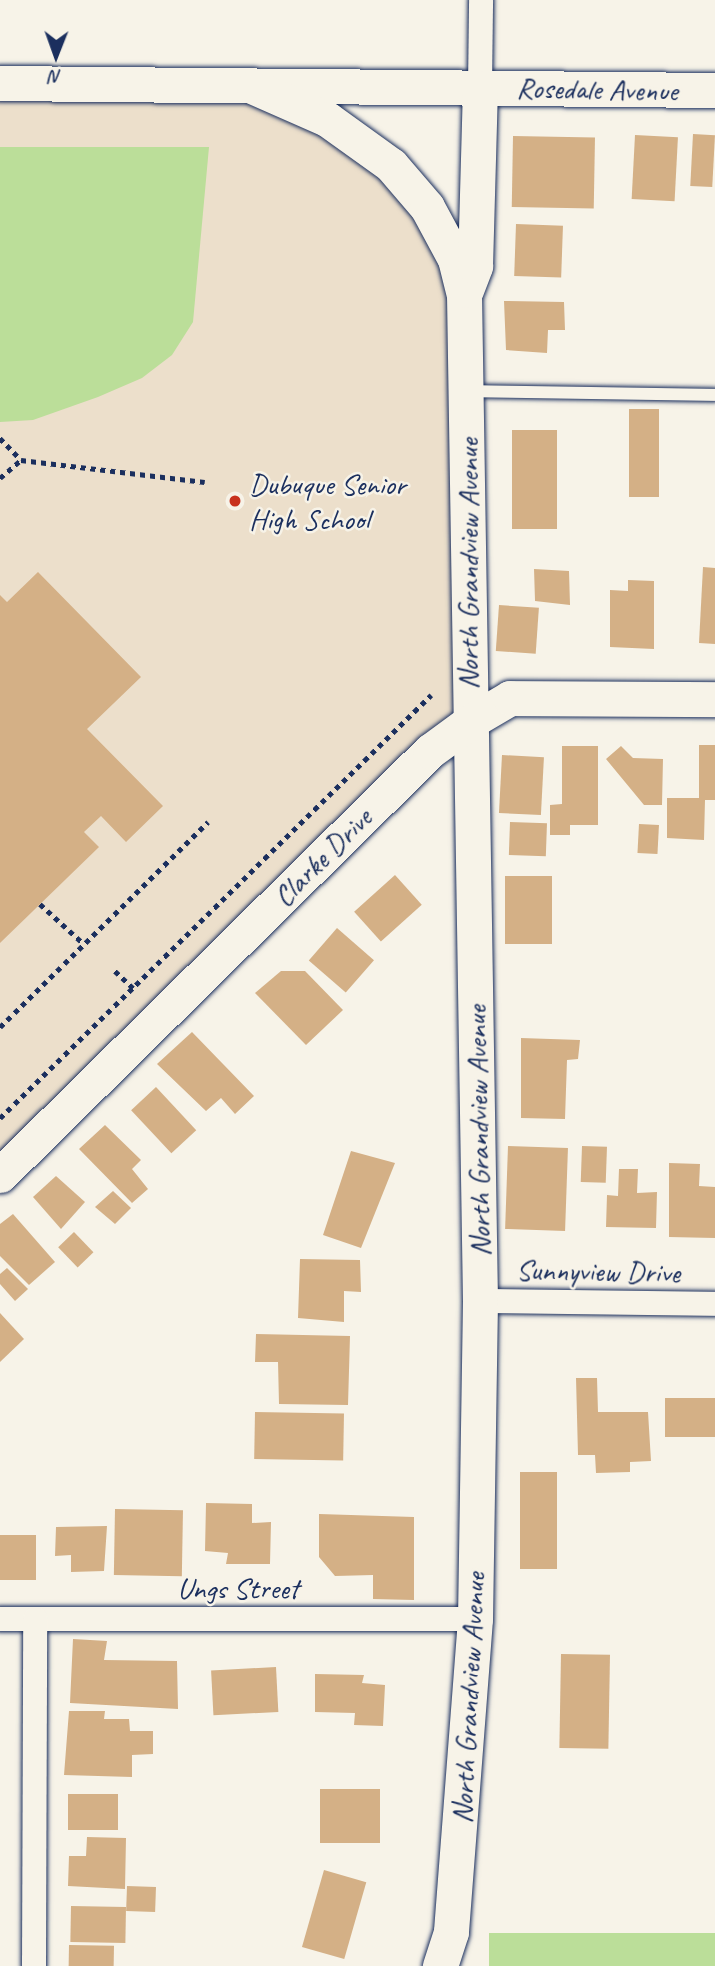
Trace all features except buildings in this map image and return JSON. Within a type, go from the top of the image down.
[{"type":"street","points":[[480,88],[481,0]]},
{"type":"street","name":"North Grandview Avenue","points":[[0,83],[480,88],[475,266],[464,294]]},
{"type":"street","name":"North Grandview Avenue","points":[[254,87],[327,119],[391,165],[427,207],[455,260],[464,294],[480,1301],[475,1619],[451,1932],[440,1966]]},
{"type":"street","name":"Rosedale Avenue","points":[[480,88],[715,90]]},
{"type":"street","name":"Clarke Drive","points":[[0,1175],[430,751],[471,721],[510,698],[715,699]]},
{"type":"street","name":"Sunnyview Drive","points":[[480,1301],[715,1304]]},
{"type":"street","name":"Ungs Street","points":[[0,1619],[475,1619]]},
{"type":"street","points":[[34,1966],[35,1619]]},
{"type":"lane","points":[[467,391],[715,395]]},
{"type":"path","points":[[0,438],[21,460],[205,482]]},
{"type":"path","points":[[0,478],[21,460]]},
{"type":"path","points":[[0,1118],[432,695]]},
{"type":"path","points":[[0,1027],[208,822]]},
{"type":"path","points":[[40,904],[84,944]]},
{"type":"path","points":[[115,971],[133,988]]},
{"type":"shaded area","name":"Dubuque Senior High School","points":[[0,78],[254,87],[391,165],[464,294],[474,708],[0,1175]]},
{"type":"green space","points":[[0,147],[209,147],[193,322],[172,355],[142,378],[98,397],[33,420],[0,422]]},
{"type":"green space","points":[[489,1933],[715,1933],[715,1966],[489,1966]]},
{"type":"place","name":"Dubuque Senior High School","points":[[235,501]]}]
